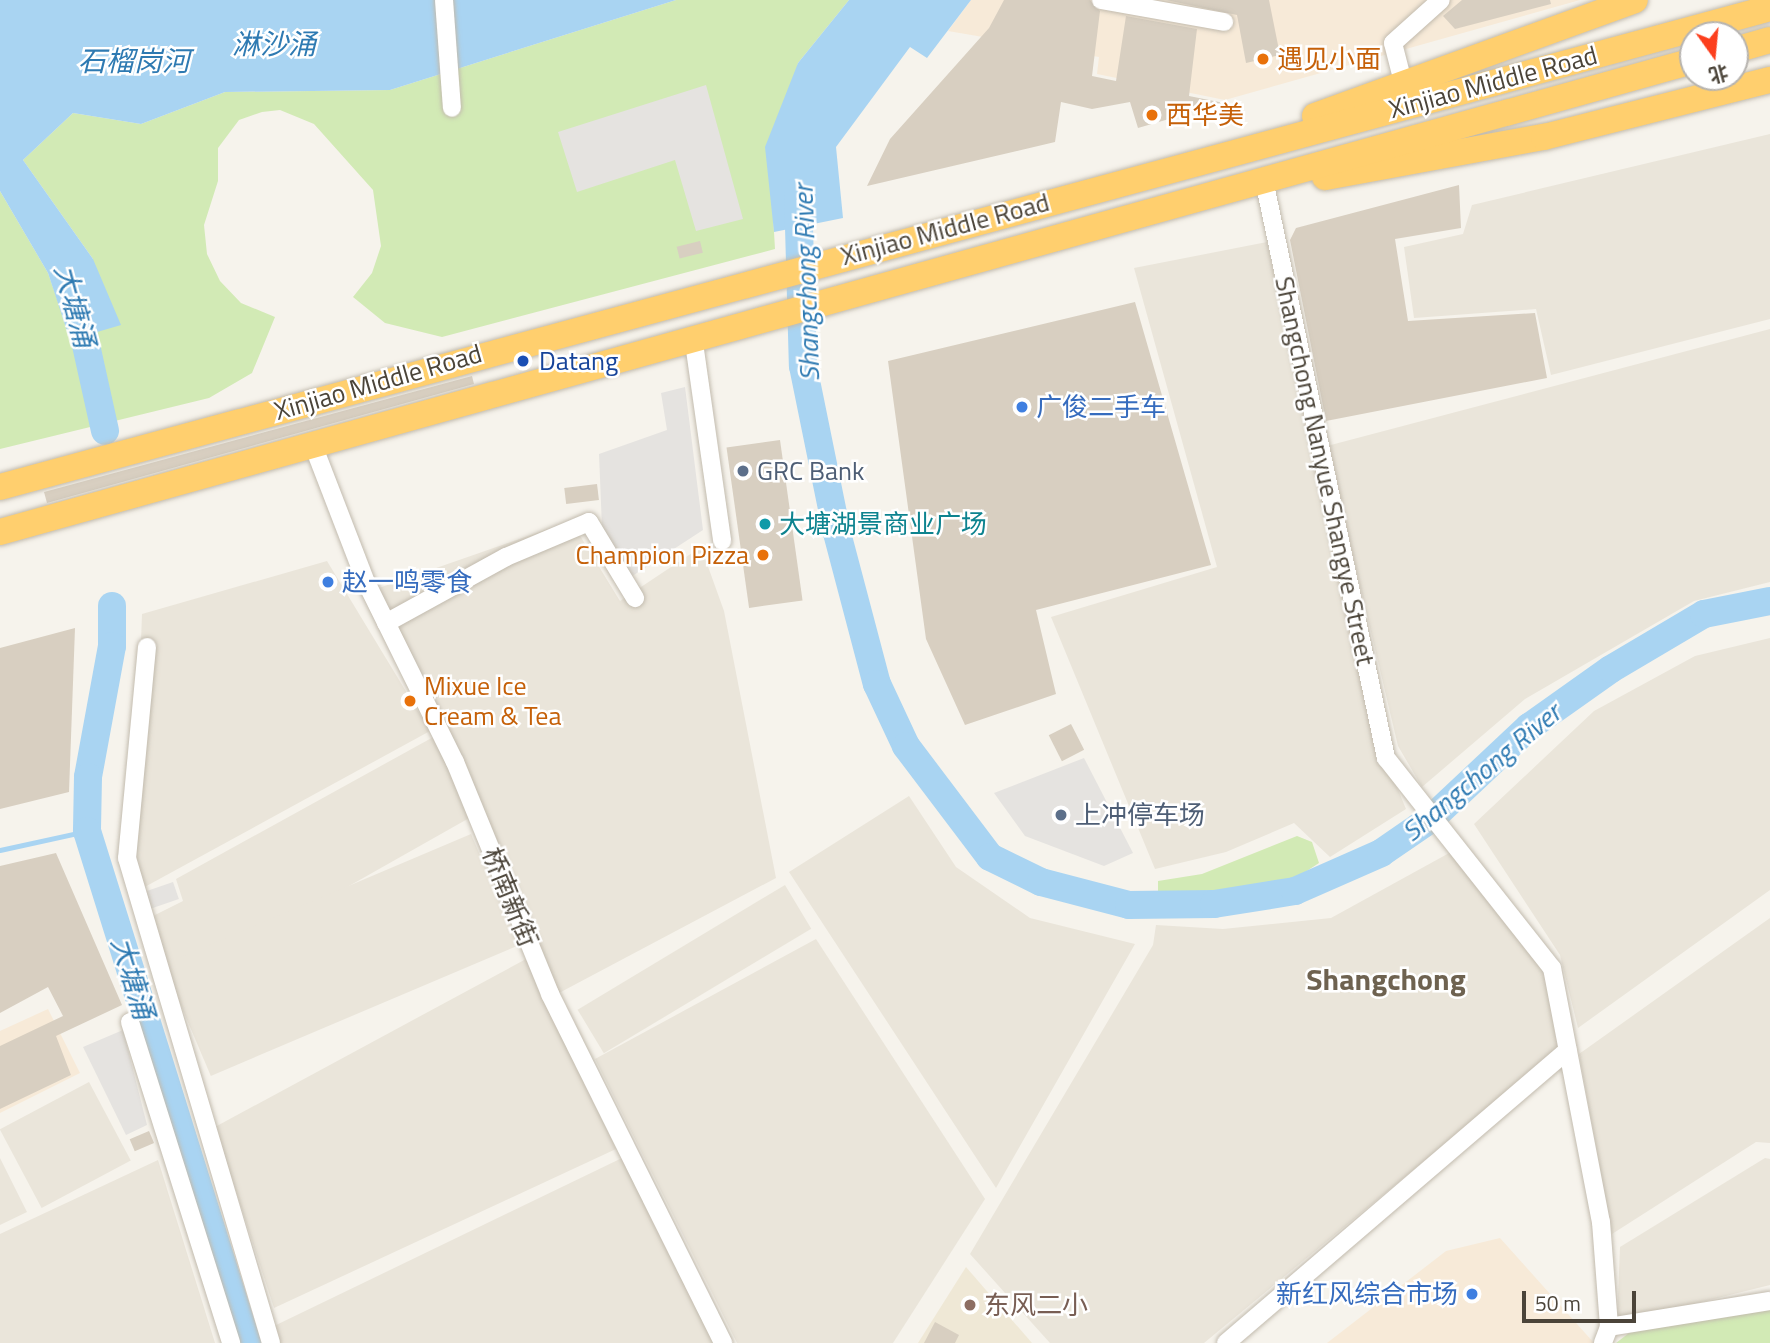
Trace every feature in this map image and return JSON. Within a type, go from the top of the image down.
[{"type":"highway","points":[[1534,41],[1635,0]]},
{"type":"highway","points":[[1250,147],[1403,82],[1656,0]]},
{"type":"highway","points":[[1250,147],[1386,98],[1745,0]]},
{"type":"highway","name":"Xinjiao Middle Road","points":[[0,487],[774,274],[1770,8]]},
{"type":"highway","points":[[1749,46],[1770,40]]},
{"type":"highway","name":"Xinjiao Middle Road","points":[[0,532],[693,336],[845,297],[1679,65]]},
{"type":"highway","points":[[1219,192],[1519,142],[1770,80]]},
{"type":"street","points":[[444,0],[452,108]]},
{"type":"street","points":[[1101,0],[1224,22]]},
{"type":"street","points":[[1403,82],[1393,43],[1441,0]]},
{"type":"street","name":"Shangchong Nanyue Shangye Street","points":[[1265,185],[1386,758],[1552,968],[1568,1051]]},
{"type":"street","points":[[693,336],[722,541]]},
{"type":"street","name":"桥南新街","points":[[313,445],[386,623],[455,762],[553,1000],[723,1343]]},
{"type":"street","points":[[386,623],[506,557],[589,522],[635,598]]},
{"type":"street","points":[[147,646],[127,858],[271,1343]]},
{"type":"street","points":[[130,1022],[230,1343]]},
{"type":"street","points":[[1226,1343],[1568,1051],[1601,1222],[1606,1335],[1770,1301]]},
{"type":"shaded area","points":[[971,0],[1580,0],[1225,100],[1097,74],[1099,57],[948,31]]},
{"type":"shaded area","points":[[706,85],[743,219],[696,231],[675,160],[577,192],[558,132]]},
{"type":"shaded area","points":[[1770,134],[1770,319],[1551,375],[1536,309],[1414,318],[1404,247],[1463,234],[1472,205]]},
{"type":"shaded area","points":[[1267,242],[1372,727],[1406,809],[1330,857],[1294,823],[1226,852],[1155,869],[1051,617],[1217,567],[1134,268]]},
{"type":"shaded area","points":[[1770,329],[1770,582],[1694,601],[1525,699],[1422,787],[1398,746],[1327,446]]},
{"type":"shaded area","points":[[685,387],[703,530],[620,584],[603,552],[599,454],[667,430],[661,393]]},
{"type":"shaded area","points":[[571,521],[620,601],[701,547],[724,611],[776,878],[559,993],[376,589]]},
{"type":"shaded area","points":[[327,561],[430,731],[141,889],[133,861],[142,614]]},
{"type":"shaded area","points":[[1770,638],[1770,890],[1578,1028],[1560,955],[1474,824],[1594,711],[1695,656]]},
{"type":"shaded area","points":[[437,735],[471,817],[174,985],[151,917],[183,901],[176,879]]},
{"type":"shaded area","name":"上冲停车场","points":[[1084,758],[1133,853],[1104,866],[1025,836],[994,793]]},
{"type":"shaded area","points":[[909,796],[956,867],[1030,918],[1135,944],[996,1188],[789,872]]},
{"type":"shaded area","points":[[471,834],[518,945],[211,1076],[164,965]]},
{"type":"shaded area","points":[[1451,852],[1544,967],[1558,1050],[1204,1343],[1050,1343],[970,1254],[1153,945],[1156,925],[1223,929],[1331,918]]},
{"type":"shaded area","points":[[173,882],[179,899],[148,910],[142,893]]},
{"type":"shaded area","points":[[785,885],[811,929],[604,1053],[578,1010]]},
{"type":"shaded area","points":[[1770,918],[1770,1143],[1756,1142],[1612,1234],[1579,1054]]},
{"type":"shaded area","points":[[816,939],[985,1199],[893,1343],[737,1343],[595,1059]]},
{"type":"shaded area","points":[[526,959],[616,1149],[274,1308],[215,1127]]},
{"type":"shaded area","points":[[48,1009],[80,1073],[0,1113],[0,1031]]},
{"type":"shaded area","points":[[123,1030],[147,1125],[126,1135],[83,1047]]},
{"type":"shaded area","points":[[89,1082],[131,1161],[42,1208],[0,1129]]},
{"type":"shaded area","points":[[0,1158],[27,1212],[0,1225]]},
{"type":"shaded area","points":[[622,1158],[716,1343],[278,1343],[272,1327]]},
{"type":"shaded area","points":[[1765,1158],[1770,1159],[1770,1285],[1617,1323],[1620,1247]]},
{"type":"shaded area","points":[[158,1160],[215,1343],[0,1343],[0,1234]]},
{"type":"shaded area","name":"新红风综合市场","points":[[1500,1238],[1594,1343],[1327,1343],[1446,1251]]},
{"type":"shaded area","name":"东风二小","points":[[966,1267],[1032,1343],[918,1343]]},
{"type":"green space","points":[[676,0],[849,0],[798,63],[773,215],[775,249],[442,337],[385,323],[353,297],[372,273],[381,246],[373,190],[314,124],[280,110],[262,112],[239,120],[218,148],[218,181],[204,225],[207,254],[220,281],[241,303],[275,317],[252,373],[209,398],[0,449],[0,191],[48,273],[71,340],[93,259],[23,160],[73,113],[141,124],[225,92],[390,90]]},
{"type":"green space","points":[[1297,836],[1312,842],[1319,863],[1293,880],[1158,898],[1158,881],[1202,874]]},
{"type":"green space","points":[[1770,1306],[1770,1343],[1616,1343],[1638,1326]]},
{"type":"water","name":"石榴岗河","points":[[0,0],[676,0],[390,90],[225,92],[141,124],[73,113],[23,160],[93,259],[121,325],[70,340],[48,273],[0,191]]},
{"type":"water","points":[[849,0],[971,0],[927,58],[910,47],[836,147],[843,218],[774,232],[765,147],[798,63]]},
{"type":"building","points":[[1004,0],[1090,0],[1100,11],[1092,76],[1116,81],[1126,16],[1197,29],[1189,96],[1224,103],[1138,128],[1130,102],[1092,109],[1061,102],[1055,142],[867,186],[890,139],[989,28]]},
{"type":"building","points":[[1166,0],[1269,0],[1280,55],[1246,63],[1237,15]]},
{"type":"building","points":[[1462,0],[1550,0],[1551,4],[1455,29],[1443,16]]},
{"type":"building","points":[[1459,185],[1461,228],[1395,239],[1408,321],[1535,313],[1547,378],[1326,421],[1290,240],[1296,228]]},
{"type":"building","points":[[700,241],[703,253],[680,258],[677,247]]},
{"type":"building","points":[[1135,302],[1211,565],[1036,610],[1056,694],[965,725],[926,639],[888,361]]},
{"type":"building","points":[[472,376],[474,384],[47,503],[44,492]]},
{"type":"building","name":"大塘湖景商业广场","points":[[780,440],[803,600],[749,608],[727,448]]},
{"type":"building","points":[[597,484],[599,500],[566,504],[564,488]]},
{"type":"building","points":[[75,628],[69,792],[0,809],[0,648]]},
{"type":"building","points":[[1071,724],[1084,750],[1062,761],[1049,735]]},
{"type":"building","points":[[56,853],[122,1005],[56,1036],[71,1075],[0,1109],[0,1046],[63,1016],[48,987],[0,1013],[0,866]]},
{"type":"building","points":[[149,1131],[154,1143],[135,1151],[130,1139]]},
{"type":"building","points":[[935,1322],[959,1335],[955,1343],[924,1343]]},
{"type":"waterway","name":"Shangchong River","points":[[798,191],[803,366],[837,533],[877,684],[906,746],[990,857],[1041,882],[1129,905],[1214,904],[1295,891],[1381,853],[1432,818],[1529,727],[1611,669],[1704,614],[1770,601]]},
{"type":"waterway","name":"大塘涌","points":[[76,300],[105,431]]},
{"type":"waterway","name":"大塘涌","points":[[112,606],[112,646],[88,777],[87,831],[247,1343]]},
{"type":"waterway","points":[[0,850],[87,831]]},
{"type":"place","name":"遇见小面","points":[[1263,59]]},
{"type":"place","name":"西华美","points":[[1152,115]]},
{"type":"place","name":"Datang","points":[[523,361]]},
{"type":"place","name":"广俊二手车","points":[[1022,407]]},
{"type":"place","name":"GRC Bank","points":[[743,471]]},
{"type":"place","name":"大塘湖景商业广场","points":[[765,524]]},
{"type":"place","name":"Champion Pizza","points":[[763,555]]},
{"type":"place","name":"赵一鸣零食","points":[[328,582]]},
{"type":"place","name":"Mixue Ice Cream & Tea","points":[[410,701]]},
{"type":"place","name":"上冲停车场","points":[[1061,815]]},
{"type":"place","name":"新红风综合市场","points":[[1472,1294]]},
{"type":"place","name":"东风二小","points":[[970,1305]]},
{"type":"district","name":"Shangchong","points":[[1386,979]]},
{"type":"water label","name":"淋沙涌","points":[[274,44]]}]
